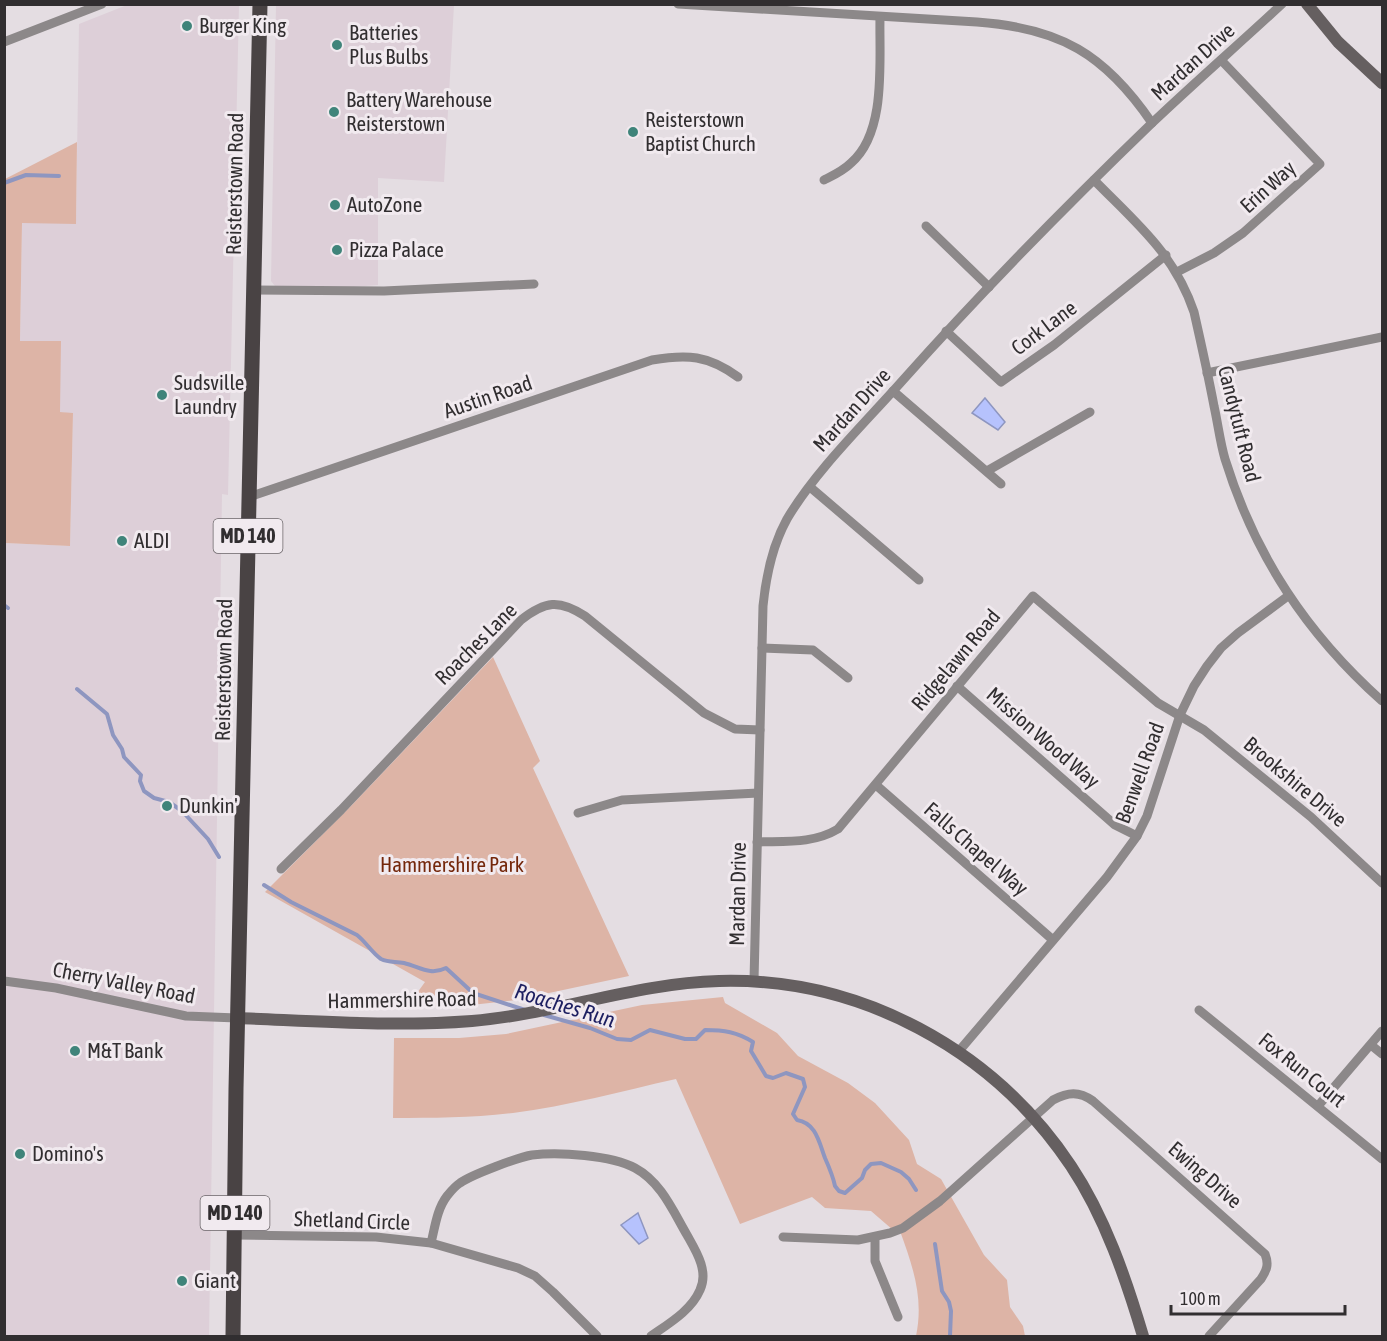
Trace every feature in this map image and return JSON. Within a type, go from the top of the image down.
[{"type":"main road","name":"Reisterstown Road","points":[[233,1336],[237,1018],[260,4]]},
{"type":"street","points":[[4,42],[102,4]]},
{"type":"street","points":[[678,4],[1008,25],[1060,39],[1098,62],[1118,78],[1134,96],[1152,123]]},
{"type":"street","name":"Mardan Drive","points":[[754,981],[765,583],[776,543],[786,522],[810,487],[893,391],[989,286],[1152,123],[1282,4]]},
{"type":"street","points":[[1307,4],[1338,42],[1383,83]]},
{"type":"street","points":[[824,180],[839,173],[853,162],[863,150],[874,122],[878,102],[880,17]]},
{"type":"street","name":"Erin Way","points":[[1177,272],[1214,253],[1238,237],[1320,164],[1221,60]]},
{"type":"street","name":"Candytuft Road","points":[[1094,180],[1146,232],[1177,272],[1194,312],[1224,457],[1260,548],[1288,596],[1325,645],[1383,701]]},
{"type":"street","points":[[926,226],[989,286]]},
{"type":"street","name":"Cork Lane","points":[[946,332],[1001,382],[1054,345],[1166,255]]},
{"type":"street","points":[[254,290],[384,291],[534,284]]},
{"type":"street","points":[[1207,373],[1383,337]]},
{"type":"street","name":"Austin Road","points":[[249,498],[652,360],[684,356],[704,359],[723,366],[738,377]]},
{"type":"street","points":[[893,391],[1001,484]]},
{"type":"street","points":[[987,471],[1090,412]]},
{"type":"street","points":[[810,487],[919,580]]},
{"type":"street","name":"Ridgelawn Road","points":[[757,842],[813,840],[826,836],[844,823],[1033,596],[1158,703],[1180,716]]},
{"type":"street","name":"Benwell Road","points":[[959,1051],[1107,877],[1137,836],[1147,816],[1180,716],[1194,686],[1221,648],[1288,596]]},
{"type":"street","name":"Roaches Lane","points":[[281,869],[341,810],[521,620],[541,606],[561,604],[572,608],[585,616],[704,713],[735,729],[760,730]]},
{"type":"street","points":[[762,648],[813,650],[848,678]]},
{"type":"street","name":"Mission Wood Way","points":[[957,686],[1115,825],[1137,836]]},
{"type":"street","name":"Brookshire Drive","points":[[1180,716],[1204,730],[1311,817],[1383,883]]},
{"type":"street","name":"Falls Chapel Way","points":[[876,785],[1053,940]]},
{"type":"street","points":[[578,813],[622,800],[759,793]]},
{"type":"street","name":"Cherry Valley Road","points":[[4,981],[56,988],[186,1016],[237,1018]]},
{"type":"street","name":"Hammershire Road","points":[[237,1018],[376,1023],[472,1021],[510,1017],[647,988],[683,983],[754,981],[795,986],[878,1008],[907,1021],[959,1051],[1006,1089],[1033,1117],[1072,1167],[1091,1200],[1106,1232],[1143,1336]]},
{"type":"street","name":"Fox Run Court","points":[[1199,1010],[1383,1159]]},
{"type":"street","points":[[1318,1106],[1383,1031]]},
{"type":"street","points":[[1371,1045],[1383,1054]]},
{"type":"street","name":"Ewing Drive","points":[[1033,1117],[1062,1095],[1079,1093],[1086,1095],[1265,1254],[1268,1262],[1262,1279],[1209,1336]]},
{"type":"street","points":[[783,1237],[839,1240],[875,1237],[903,1228],[927,1212],[1033,1117]]},
{"type":"street","name":"Shetland Circle","points":[[431,1243],[440,1207],[453,1190],[461,1182],[512,1161],[530,1155],[554,1155],[600,1158],[626,1164],[649,1178],[662,1191],[698,1254],[702,1269],[703,1278],[696,1298],[682,1313],[651,1336]]},
{"type":"street","name":"Shetland Circle","points":[[234,1235],[376,1237],[431,1243],[518,1268],[535,1276],[597,1336]]},
{"type":"street","points":[[875,1237],[875,1261],[898,1317]]},
{"type":"shaded area","points":[[127,5],[239,5],[228,495],[222,494],[209,1336],[5,1336],[5,543],[70,546],[73,414],[60,412],[20,342],[22,223],[76,223],[79,24]]},
{"type":"shaded area","points":[[276,5],[454,5],[444,182],[378,178],[378,285],[339,288],[275,286],[271,281]]},
{"type":"green space","points":[[77,142],[76,224],[22,223],[20,341],[61,341],[60,412],[73,413],[70,546],[5,543],[5,179]]},
{"type":"green space","name":"Hammershire Park","points":[[493,657],[540,761],[533,768],[629,976],[516,1000],[462,1006],[407,1007],[425,982],[265,892],[352,805]]},
{"type":"green space","points":[[723,997],[725,1003],[777,1033],[798,1056],[848,1083],[875,1103],[909,1140],[917,1164],[941,1179],[984,1255],[1007,1280],[1010,1307],[1023,1326],[1025,1336],[916,1336],[918,1296],[913,1270],[900,1231],[893,1230],[871,1211],[825,1208],[812,1197],[740,1224],[676,1079],[575,1102],[513,1113],[468,1117],[393,1118],[394,1038],[459,1038],[506,1034],[642,1005]]},
{"type":"water","points":[[985,398],[1005,422],[998,430],[972,413]]},
{"type":"water","points":[[638,1213],[648,1238],[639,1244],[621,1225]]},
{"type":"waterway","points":[[4,183],[26,175],[59,176]]},
{"type":"waterway","name":"Roaches Run","points":[[4,605],[8,608]]},
{"type":"waterway","name":"Roaches Run","points":[[77,689],[107,714],[113,735],[124,757],[141,775],[140,781],[144,791],[154,798],[169,802],[182,811],[208,839],[219,857]]},
{"type":"waterway","name":"Roaches Run","points":[[264,885],[291,902],[357,935],[381,959],[430,971],[446,968],[473,993],[525,1010]]},
{"type":"waterway","name":"Roaches Run","points":[[544,1015],[590,1028],[617,1039],[631,1040],[650,1030],[685,1039],[696,1039],[705,1030],[724,1031],[741,1036],[753,1042],[751,1051],[766,1076],[773,1078],[786,1073],[803,1079],[805,1087],[793,1114],[797,1120],[809,1125],[816,1134],[835,1186],[839,1191],[845,1193],[862,1178],[865,1170],[871,1164],[881,1163],[901,1172],[916,1190]]},
{"type":"waterway","name":"Roaches Run","points":[[935,1244],[942,1291],[949,1302],[951,1311],[950,1336]]},
{"type":"place","name":"Burger King","points":[[187,26]]},
{"type":"place","name":"Batteries Plus Bulbs","points":[[337,45]]},
{"type":"place","name":"Battery Warehouse Reisterstown","points":[[334,112]]},
{"type":"place","name":"Reisterstown Baptist Church","points":[[633,132]]},
{"type":"place","name":"AutoZone","points":[[335,205]]},
{"type":"place","name":"Pizza Palace","points":[[337,250]]},
{"type":"place","name":"Sudsville Laundry","points":[[162,395]]},
{"type":"place","name":"ALDI","points":[[122,541]]},
{"type":"place","name":"Dunkin'","points":[[167,806]]},
{"type":"place","name":"M&T Bank","points":[[75,1051]]},
{"type":"place","name":"Domino's","points":[[20,1154]]},
{"type":"place","name":"Giant","points":[[182,1281]]}]
